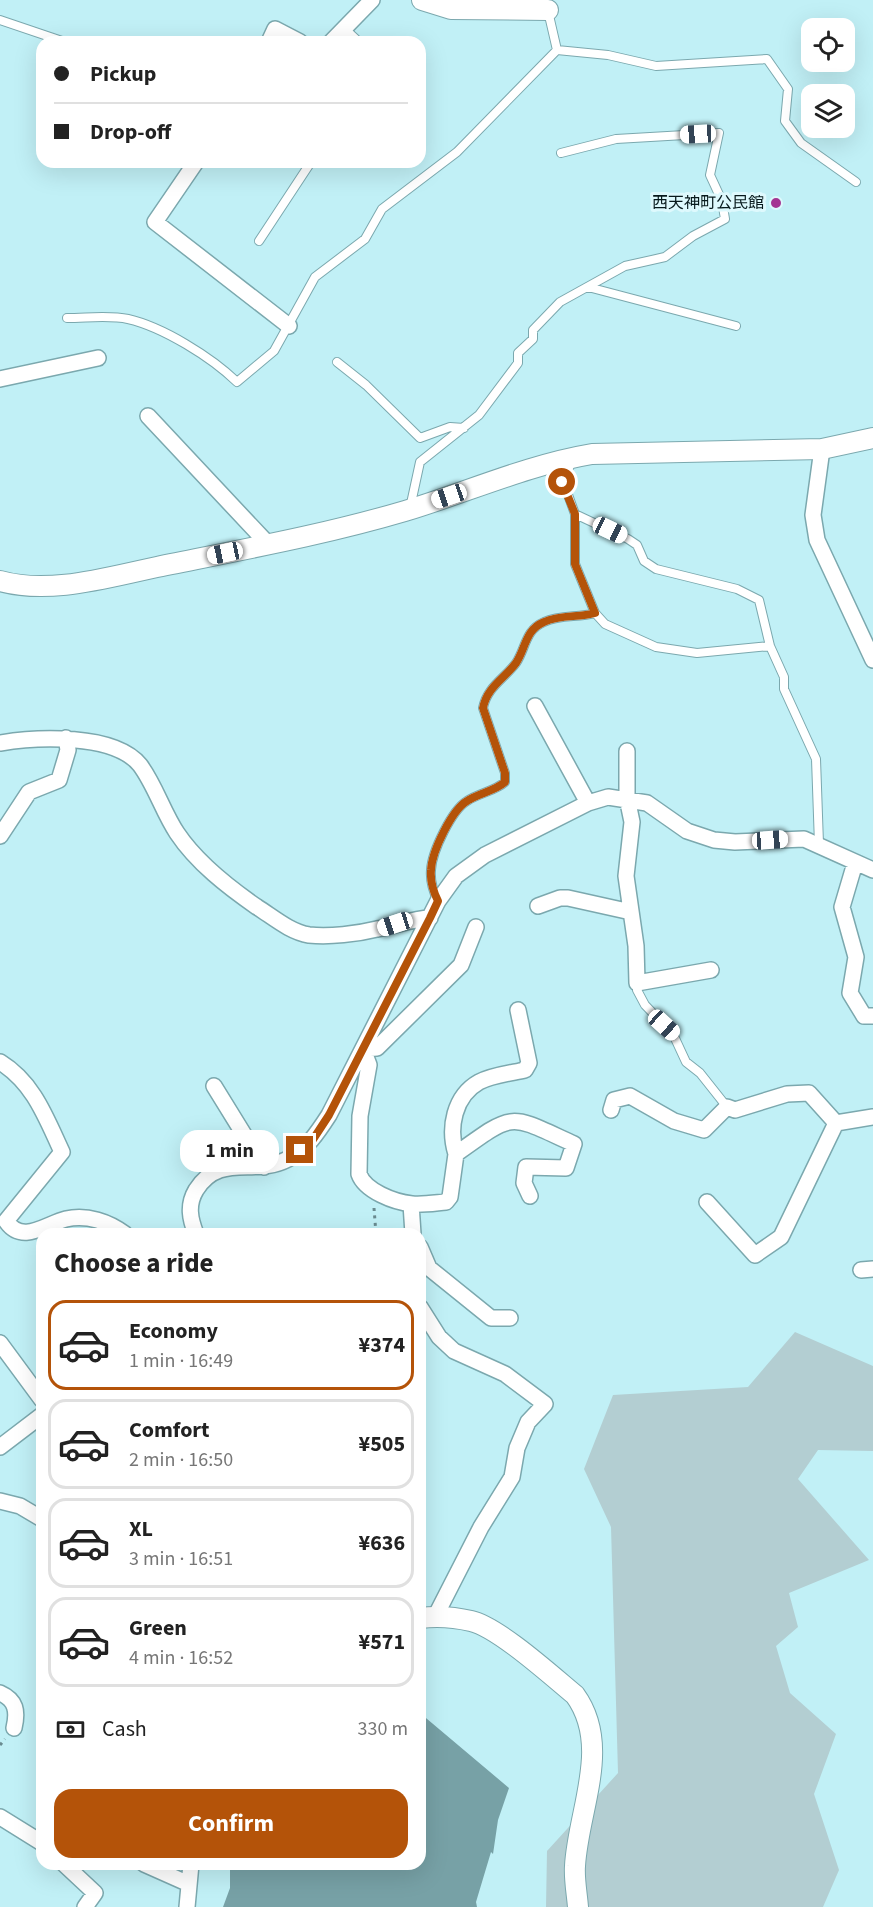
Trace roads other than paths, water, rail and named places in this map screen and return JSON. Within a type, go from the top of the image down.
[{"type":"street","points":[[337,36],[372,0]]},
{"type":"street","points":[[423,0],[451,9],[550,5]]},
{"type":"street","points":[[271,36],[274,29],[288,36]]},
{"type":"street","points":[[192,168],[155,222],[289,326]]},
{"type":"street","points":[[0,379],[98,358]]},
{"type":"street","points":[[148,416],[268,544]]},
{"type":"street","points":[[0,581],[40,587],[100,579],[346,528],[555,460],[660,451],[822,449],[873,438]]},
{"type":"street","points":[[822,449],[813,515],[817,540],[873,660]]},
{"type":"street","points":[[535,706],[588,803]]},
{"type":"street","points":[[0,743],[66,738],[88,741],[115,750],[139,764],[177,833],[196,858],[241,896],[287,927],[308,934],[339,934],[378,929],[411,918],[430,918]]},
{"type":"street","points":[[0,836],[29,792],[59,780],[68,750],[66,738]]},
{"type":"street","points":[[627,752],[627,798],[632,822],[626,866],[637,983],[711,970]]},
{"type":"street","points":[[194,1228],[189,1211],[191,1199],[205,1177],[222,1167],[264,1167],[288,1159],[312,1141],[329,1115],[438,901],[456,876],[485,855],[588,803],[608,797],[627,798],[647,803],[687,831],[714,840],[735,842],[788,838],[819,844],[873,870]]},
{"type":"street","points":[[855,863],[842,907],[856,957],[850,993],[864,1016],[873,1016]]},
{"type":"street","points":[[538,906],[560,898],[568,898],[631,912]]},
{"type":"street","points":[[363,1049],[377,1048],[461,965],[476,927]]},
{"type":"street","points":[[363,1049],[369,1065],[360,1116],[358,1162],[362,1182],[375,1191],[411,1204],[446,1202],[450,1197],[456,1154],[453,1145],[454,1112],[466,1091],[480,1081],[525,1070],[529,1063],[518,1010]]},
{"type":"street","points":[[0,1062],[14,1071],[36,1095],[62,1152],[6,1221],[10,1227],[21,1233],[36,1230]]},
{"type":"street","points":[[214,1086],[264,1167]]},
{"type":"street","points":[[611,1110],[614,1100],[630,1096],[674,1121],[704,1130],[727,1107],[735,1110],[787,1094],[809,1093],[836,1124]]},
{"type":"street","points":[[836,1124],[873,1117]]},
{"type":"street","points":[[456,1154],[497,1125],[511,1120],[526,1122],[574,1144],[566,1168],[526,1167],[524,1183],[530,1196]]},
{"type":"street","points":[[707,1202],[754,1255],[781,1237],[836,1124]]},
{"type":"street","points":[[411,1204],[413,1228]]},
{"type":"street","points":[[42,1228],[68,1218],[95,1219],[117,1228]]},
{"type":"street","points":[[426,1261],[429,1268],[491,1318],[510,1318]]},
{"type":"street","points":[[426,1316],[439,1337],[454,1351],[505,1374],[545,1404],[528,1422],[518,1448],[512,1477],[428,1617],[472,1621],[496,1633],[568,1690],[583,1706],[591,1736],[593,1762],[575,1866],[578,1907]]},
{"type":"street","points":[[0,1343],[36,1392]]},
{"type":"street","points":[[0,1447],[36,1419]]},
{"type":"street","points":[[0,1501],[20,1506],[36,1515]]},
{"type":"street","points":[[0,1693],[10,1697],[16,1708],[14,1728]]},
{"type":"street","points":[[0,1817],[36,1839]]},
{"type":"street","points":[[70,1870],[95,1893],[85,1907]]},
{"type":"street","points":[[158,1870],[189,1884]]},
{"type":"street","points":[[187,1907],[190,1870]]},
{"type":"lane","points":[[550,5],[557,50]]},
{"type":"lane","points":[[0,20],[47,36]]},
{"type":"lane","points":[[345,29],[353,36]]},
{"type":"lane","points":[[557,50],[608,55],[656,66],[767,59],[788,89],[785,121],[801,143],[856,182]]},
{"type":"lane","points":[[68,318],[126,318],[152,326],[221,367],[237,382],[274,351],[315,277],[365,239],[382,209],[457,152],[557,50]]},
{"type":"lane","points":[[410,509],[420,462],[479,415],[518,363],[518,353],[533,339],[533,330],[560,302],[625,266],[665,257],[693,236],[725,219],[722,201],[710,175],[719,133],[616,139],[561,153]]},
{"type":"lane","points":[[259,241],[307,168]]},
{"type":"lane","points":[[588,287],[736,326]]},
{"type":"lane","points":[[337,362],[366,385],[420,438],[450,427],[464,428]]},
{"type":"lane","points":[[574,457],[562,482],[575,514],[575,564],[595,613],[605,624],[656,647],[697,653],[770,646]]},
{"type":"lane","points":[[575,514],[637,545],[645,561],[656,569],[737,589],[759,600],[770,646],[784,677],[784,690],[816,759],[819,844]]},
{"type":"lane","points":[[438,901],[432,889],[431,870],[434,856],[453,814],[466,801],[500,787],[505,782],[505,773],[483,708],[485,699],[516,663],[528,634],[541,623],[556,617],[595,613]]},
{"type":"lane","points":[[637,983],[637,990],[645,1005],[673,1034],[686,1062],[700,1073],[727,1107]]},
{"type":"place","name":"西天神町公民館","points":[[776,203]]}]
